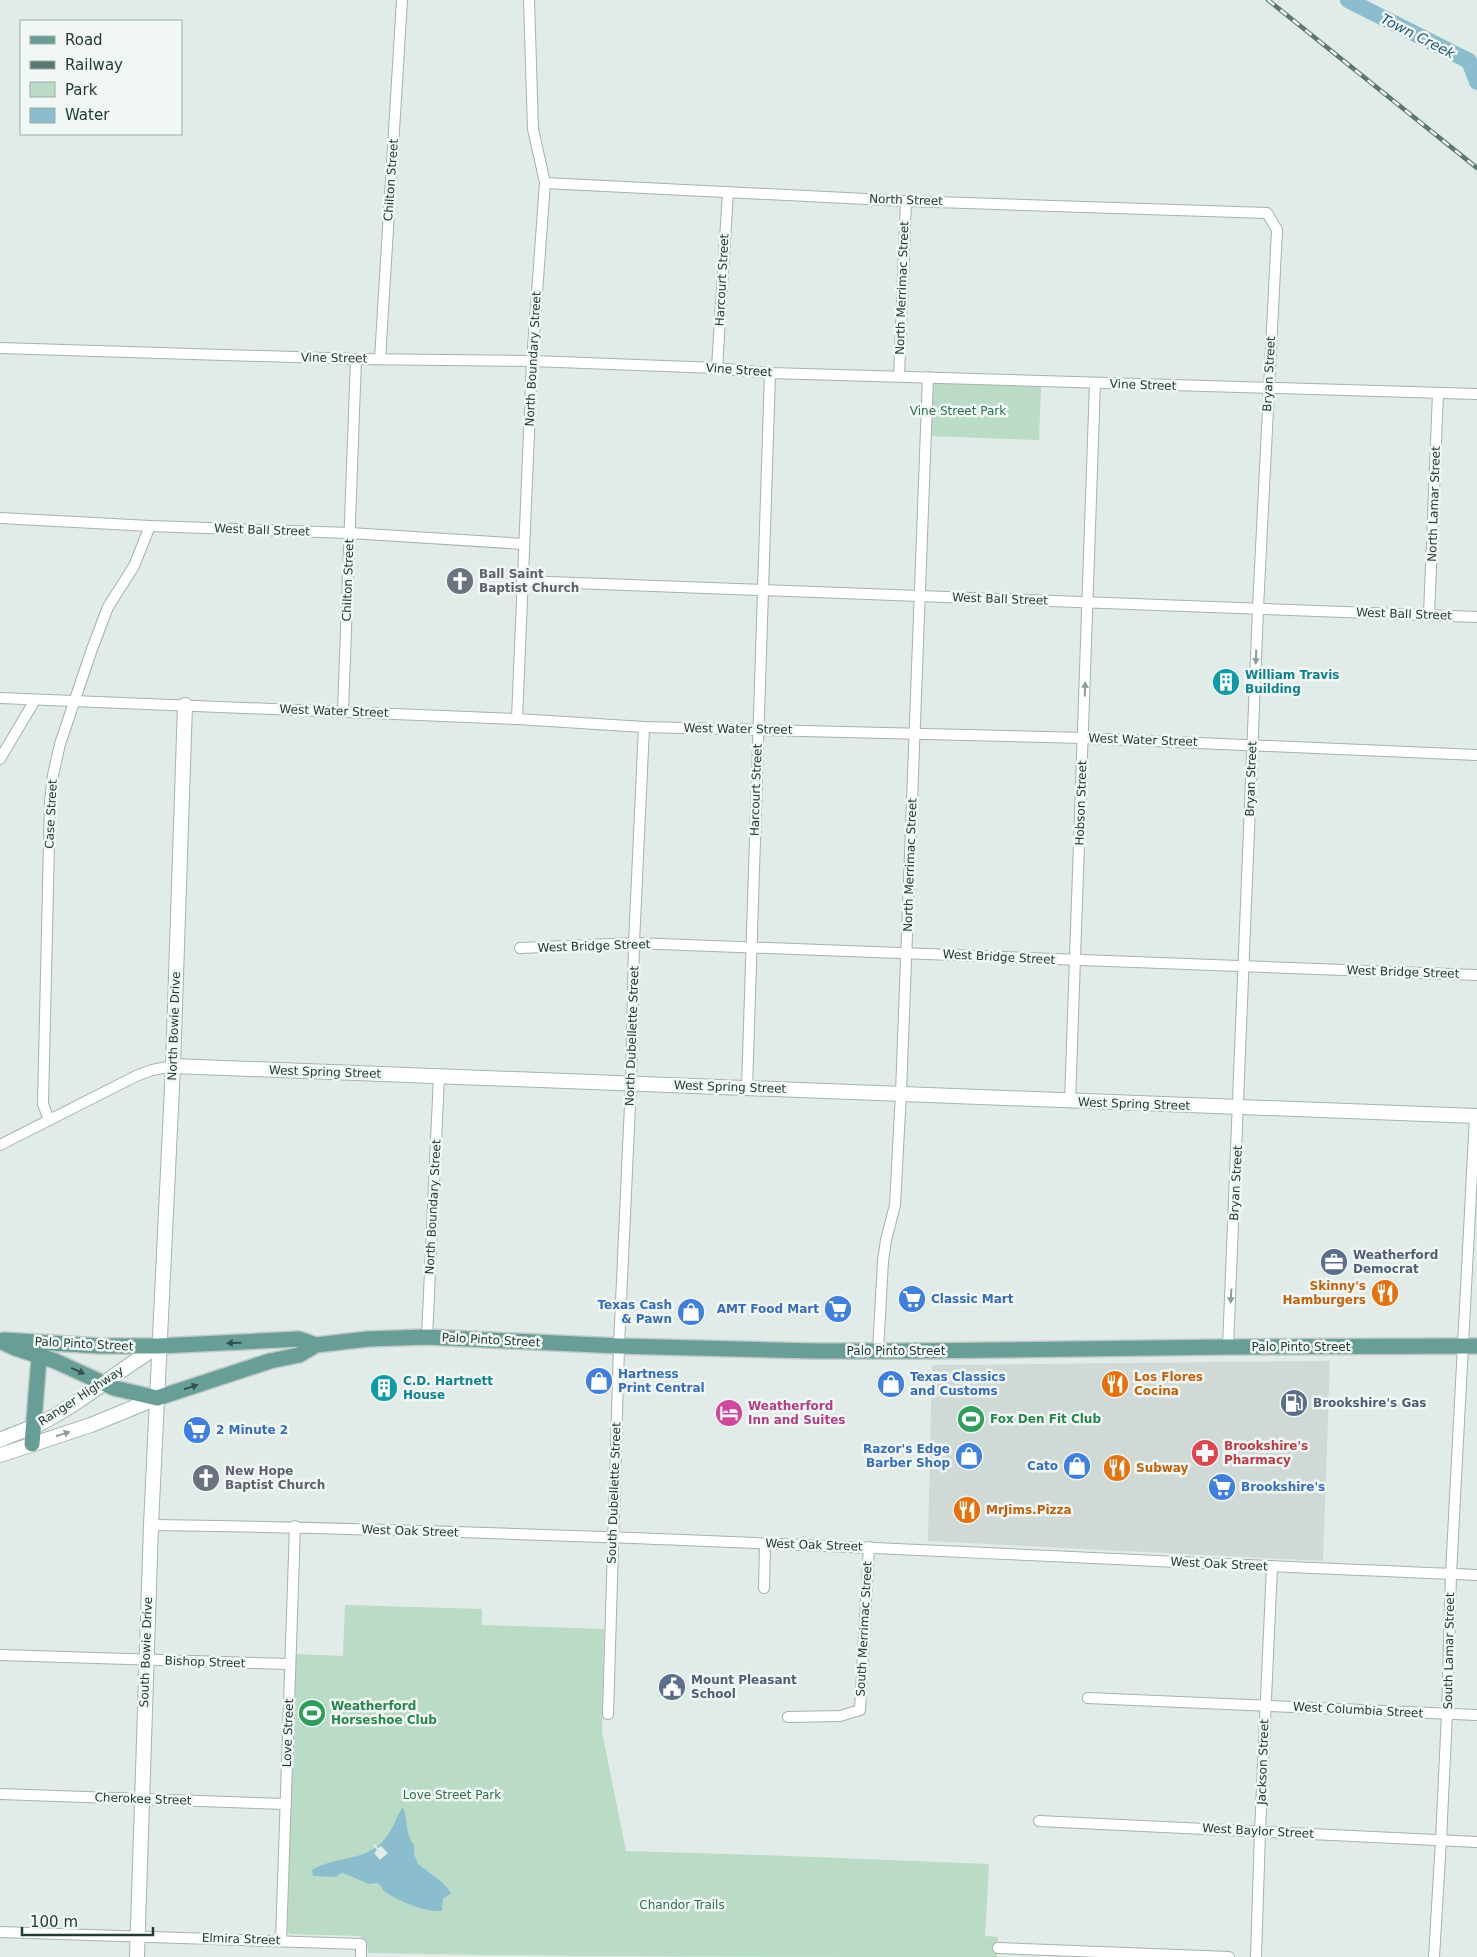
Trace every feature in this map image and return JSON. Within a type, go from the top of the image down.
[{"type":"main road","name":"Palo Pinto Street","points":[[157,1398],[224,1376],[299,1339],[316,1345],[368,1339],[427,1337],[619,1346],[878,1351],[1470,1346]]},
{"type":"main road","points":[[0,1340],[15,1348],[40,1349],[114,1388],[157,1398]]},
{"type":"main road","name":"Palo Pinto Street","points":[[40,1349],[74,1352],[99,1346],[159,1346],[270,1352]]},
{"type":"main road","points":[[32,1444],[40,1349]]},
{"type":"street","name":"Chilton Street","points":[[380,359],[402,0]]},
{"type":"street","name":"North Boundary Street","points":[[516,719],[532,361],[545,183],[533,129],[529,0]]},
{"type":"street","name":"North Street","points":[[545,183],[906,201],[1267,213]]},
{"type":"street","name":"Harcourt Street","points":[[717,368],[728,192]]},
{"type":"street","name":"North Merrimac Street","points":[[899,376],[906,201]]},
{"type":"street","name":"Bryan Street","points":[[1228,1347],[1252,744],[1277,230],[1267,213]]},
{"type":"street","name":"Vine Street","points":[[0,348],[356,359],[532,361],[717,368],[770,373],[1477,394]]},
{"type":"street","name":"Chilton Street","points":[[343,711],[356,359]]},
{"type":"street","name":"Harcourt Street","points":[[747,1088],[750,948],[770,373]]},
{"type":"street","name":"North Merrimac Street","points":[[878,1351],[883,1261],[887,1235],[895,1205],[901,1093],[928,377]]},
{"type":"street","name":"Hobson Street","points":[[1070,1102],[1095,383]]},
{"type":"street","name":"North Lamar Street","points":[[1429,615],[1438,393]]},
{"type":"street","name":"West Ball Street","points":[[0,518],[150,526],[350,533],[524,544]]},
{"type":"street","name":"Case Street","points":[[49,1120],[43,1104],[50,801],[54,767],[92,648],[108,607],[134,566],[150,526]]},
{"type":"street","name":"West Ball Street","points":[[522,581],[1477,617]]},
{"type":"street","name":"West Water Street","points":[[0,698],[343,711],[644,726],[1084,738],[1477,755]]},
{"type":"street","points":[[0,759],[35,700]]},
{"type":"street","name":"North Bowie Drive","points":[[159,1346],[173,1066],[185,705]]},
{"type":"street","name":"North Dubellette Street","points":[[619,1346],[644,726]]},
{"type":"street","name":"West Bridge Street","points":[[520,948],[634,943],[1477,975]]},
{"type":"street","name":"West Spring Street","points":[[0,1146],[136,1076],[152,1070],[173,1066],[901,1093],[1070,1102],[1476,1116]]},
{"type":"street","name":"North Boundary Street","points":[[427,1337],[439,1076]]},
{"type":"street","points":[[1470,1346],[1476,1116]]},
{"type":"street","name":"Ranger Highway","points":[[0,1440],[60,1412],[129,1364],[159,1346]]},
{"type":"street","name":"South Bowie Drive","points":[[137,1957],[146,1660],[159,1346]]},
{"type":"street","name":"South Dubellette Street","points":[[608,1714],[619,1346]]},
{"type":"street","name":"South Lamar Street","points":[[1434,1957],[1447,1714],[1451,1574],[1470,1346]]},
{"type":"street","name":"Ranger Highway","points":[[0,1455],[91,1425],[157,1398]]},
{"type":"street","name":"West Oak Street","points":[[151,1524],[294,1526],[613,1537],[1477,1575]]},
{"type":"street","name":"Love Street","points":[[281,1940],[294,1526]]},
{"type":"street","points":[[764,1588],[765,1544]]},
{"type":"street","name":"South Merrimac Street","points":[[788,1717],[840,1716],[860,1710],[869,1547]]},
{"type":"street","name":"Jackson Street","points":[[1256,1957],[1272,1566]]},
{"type":"street","name":"Bishop Street","points":[[0,1655],[290,1664]]},
{"type":"street","name":"West Columbia Street","points":[[1088,1698],[1477,1715]]},
{"type":"street","name":"Cherokee Street","points":[[0,1794],[286,1804]]},
{"type":"street","name":"West Baylor Street","points":[[1038,1821],[1477,1842]]},
{"type":"street","name":"Elmira Street","points":[[0,1932],[361,1944],[361,1957]]},
{"type":"street","points":[[998,1948],[1118,1955],[1228,1957]]},
{"type":"shaded area","points":[[1330,1361],[1323,1561],[928,1541],[932,1365]]},
{"type":"green space","name":"Vine Street Park","points":[[936,383],[1041,387],[1039,440],[929,436],[932,386]]},
{"type":"green space","name":"Love Street Park","points":[[345,1605],[482,1609],[482,1625],[604,1629],[602,1732],[626,1851],[989,1864],[985,1936],[998,1937],[997,1957],[368,1953],[368,1947],[364,1939],[359,1936],[290,1934],[287,1931],[296,1654],[343,1656]]},
{"type":"water","points":[[403,1807],[408,1832],[414,1845],[414,1854],[418,1864],[443,1883],[451,1893],[443,1899],[442,1911],[412,1906],[385,1892],[378,1883],[369,1884],[343,1873],[336,1877],[313,1876],[312,1870],[358,1856],[375,1848],[389,1833]]},
{"type":"pier","points":[[375,1844],[378,1848],[381,1846],[388,1853],[380,1860],[374,1853],[377,1850],[373,1845]]},
{"type":"waterway","name":"Town Creek","points":[[1348,0],[1469,61],[1477,82]]},
{"type":"railway","points":[[1268,0],[1477,168]]},
{"type":"place","name":"Ball Saint Baptist Church","points":[[460,581]]},
{"type":"place","name":"William Travis Building","points":[[1226,682]]},
{"type":"place","name":"Weatherford Democrat","points":[[1334,1262]]},
{"type":"place","name":"Skinny's Hamburgers","points":[[1385,1293]]},
{"type":"place","name":"Classic Mart","points":[[912,1299]]},
{"type":"place","name":"AMT Food Mart","points":[[838,1309]]},
{"type":"place","name":"Texas Cash & Pawn","points":[[691,1312]]},
{"type":"place","name":"Hartness Print Central","points":[[599,1381]]},
{"type":"place","name":"Texas Classics and Customs","points":[[891,1384]]},
{"type":"place","name":"Los Flores Cocina","points":[[1115,1384]]},
{"type":"place","name":"C.D. Hartnett House","points":[[384,1388]]},
{"type":"place","name":"Brookshire's Gas","points":[[1294,1403]]},
{"type":"place","name":"Weatherford Inn and Suites","points":[[729,1413]]},
{"type":"place","name":"Fox Den Fit Club","points":[[971,1419]]},
{"type":"place","name":"2 Minute 2","points":[[197,1430]]},
{"type":"place","name":"Brookshire's Pharmacy","points":[[1205,1453]]},
{"type":"place","name":"Razor's Edge Barber Shop","points":[[969,1456]]},
{"type":"place","name":"Cato","points":[[1077,1466]]},
{"type":"place","name":"Subway","points":[[1117,1468]]},
{"type":"place","name":"New Hope Baptist Church","points":[[206,1478]]},
{"type":"place","name":"Brookshire's","points":[[1222,1487]]},
{"type":"place","name":"MrJims.Pizza","points":[[967,1510]]},
{"type":"place","name":"Mount Pleasant School","points":[[672,1687]]},
{"type":"place","name":"Weatherford Horseshoe Club","points":[[312,1713]]},
{"type":"park label","name":"Chandor Trails","points":[[682,1905]]}]
